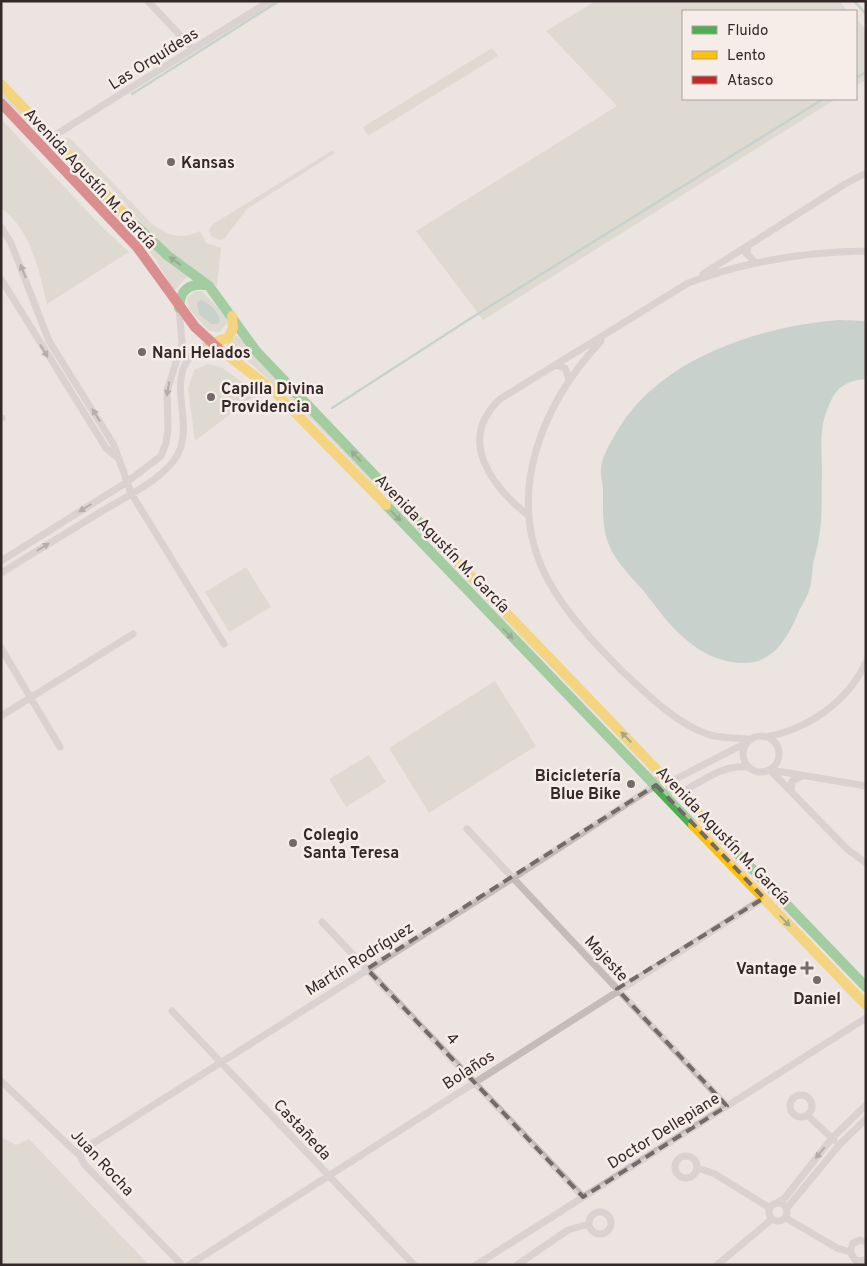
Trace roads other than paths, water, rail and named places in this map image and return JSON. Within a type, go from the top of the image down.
[{"type":"main road","name":"Avenida Agustín M. García","points":[[1,84],[135,226],[167,255],[209,286],[256,351],[284,382],[866,986]]},
{"type":"main road","name":"Avenida Agustín M. García","points":[[1,103],[137,247],[179,308],[211,343],[274,391],[305,421],[668,796],[866,1005]]},
{"type":"main road","points":[[179,308],[179,298],[187,287],[198,284],[209,286]]},
{"type":"main road","points":[[211,343],[228,338],[233,328],[232,316]]},
{"type":"street","points":[[148,1],[193,49]]},
{"type":"street","name":"Las Orquídeas","points":[[52,137],[270,1]]},
{"type":"street","points":[[530,516],[506,494],[486,469],[481,457],[480,434],[486,414],[496,403],[555,365],[606,336],[845,184],[866,173]]},
{"type":"street","points":[[1,227],[11,243],[49,341],[114,445],[131,493],[224,644]]},
{"type":"street","points":[[749,245],[746,253],[755,262]]},
{"type":"street","points":[[688,284],[717,272],[755,262],[819,252],[866,251]]},
{"type":"street","points":[[1,279],[106,448],[119,458]]},
{"type":"street","points":[[1,561],[127,482],[157,460],[167,439],[167,391],[182,343],[179,308]]},
{"type":"street","points":[[28,322],[39,314]]},
{"type":"street","points":[[606,336],[569,379],[546,421],[533,457],[530,477],[530,516],[533,539],[548,580],[604,653],[662,707],[691,726],[718,737],[749,741]]},
{"type":"street","points":[[1,573],[131,493],[170,465],[182,442],[180,391],[183,371],[188,357],[195,350],[211,343]]},
{"type":"street","points":[[555,365],[565,368],[569,379]]},
{"type":"street","points":[[174,368],[183,371]]},
{"type":"street","points":[[168,430],[176,425],[183,432]]},
{"type":"street","points":[[167,439],[175,445],[182,442]]},
{"type":"street","points":[[1,716],[133,634]]},
{"type":"street","points":[[1,648],[60,747]]},
{"type":"street","points":[[668,796],[670,782],[749,741],[794,730],[829,708],[850,687],[866,662]]},
{"type":"street","points":[[766,737],[771,739],[778,749],[778,761],[770,770]]},
{"type":"street","points":[[748,767],[743,758],[749,741]]},
{"type":"street","points":[[680,793],[724,768],[736,765],[748,767],[759,772],[770,770],[866,786]]},
{"type":"street","points":[[694,770],[702,781]]},
{"type":"street","points":[[770,770],[847,849],[866,863]]},
{"type":"street","points":[[656,785],[660,772]]},
{"type":"street","points":[[791,791],[792,780],[802,776]]},
{"type":"street","name":"Martín Rodríguez","points":[[80,1156],[84,1149],[367,968],[514,878],[656,785]]},
{"type":"street","name":"Majeste","points":[[467,829],[727,1106]]},
{"type":"street","name":"Bolaños","points":[[189,1265],[474,1081],[764,898]]},
{"type":"street","name":"4","points":[[322,922],[583,1197]]},
{"type":"street","name":"Castañeda","points":[[172,1011],[414,1265]]},
{"type":"street","name":"Doctor Dellepiane","points":[[476,1265],[866,1018]]},
{"type":"street","name":"Juan Rocha","points":[[1,1081],[80,1156],[84,1164],[182,1265]]},
{"type":"street","points":[[786,1218],[781,1221],[772,1219],[769,1214],[770,1208],[784,1199],[832,1138],[865,1108]]},
{"type":"street","points":[[807,1115],[840,1144]]},
{"type":"street","points":[[786,1218],[787,1208],[840,1144],[866,1119]]},
{"type":"street","points":[[697,1168],[715,1174],[770,1208]]},
{"type":"street","points":[[778,1202],[787,1208]]},
{"type":"street","points":[[786,1218],[837,1248],[850,1252],[856,1260],[866,1260]]},
{"type":"street","points":[[717,1265],[772,1219]]},
{"type":"street","points":[[517,1265],[568,1230],[589,1224]]},
{"type":"street","points":[[850,1252],[851,1245],[856,1241],[866,1242]]},
{"type":"water","points":[[201,300],[216,311],[220,321],[218,324],[211,324],[199,314],[197,303]]},
{"type":"water","points":[[840,320],[866,321],[866,379],[851,382],[841,387],[833,397],[824,417],[821,522],[808,594],[791,629],[772,653],[755,662],[744,663],[716,658],[692,644],[671,625],[623,568],[613,553],[605,532],[603,518],[601,472],[604,456],[633,408],[656,386],[683,367],[712,351],[744,339],[776,330]]},
{"type":"waterway","points":[[132,94],[279,1]]},
{"type":"waterway","points":[[854,1],[866,14]]},
{"type":"waterway","points":[[857,77],[866,72]]},
{"type":"waterway","points":[[332,408],[479,313],[821,100]]},
{"type":"place","name":"Kansas","points":[[171,162]]},
{"type":"place","name":"Nani Helados","points":[[142,352]]},
{"type":"place","name":"Capilla Divina Providencia","points":[[211,397]]},
{"type":"place","name":"Bicicletería Blue Bike","points":[[631,784]]},
{"type":"place","name":"Colegio Santa Teresa","points":[[293,843]]},
{"type":"place","name":"Vantage","points":[[807,968]]},
{"type":"place","name":"Daniel","points":[[817,980]]}]
